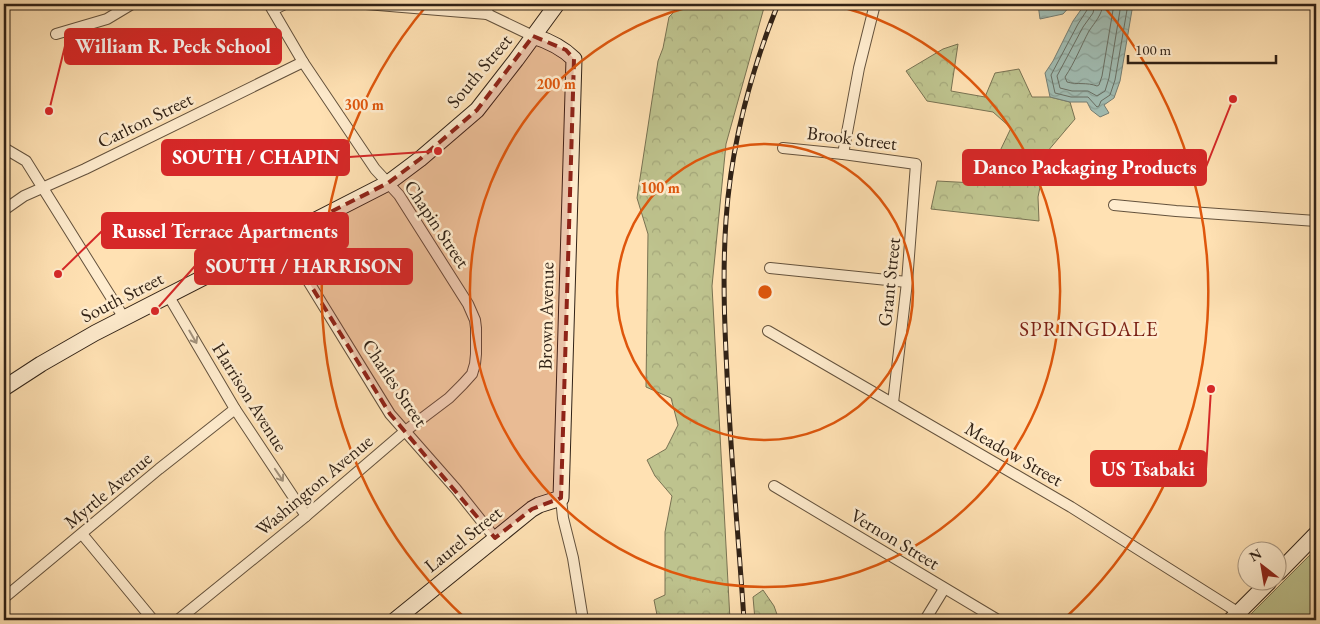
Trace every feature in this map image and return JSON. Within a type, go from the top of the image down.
[{"type":"main road","name":"South Street","points":[[4,388],[95,332],[388,183],[420,159],[477,110],[557,4]]},
{"type":"main road","name":"Brown Avenue","points":[[533,36],[566,50],[574,59],[561,498]]},
{"type":"main road","name":"Laurel Street","points":[[395,620],[532,509],[546,502],[561,498]]},
{"type":"main road","points":[[1288,563],[1316,534]]},
{"type":"main road","points":[[1235,616],[1259,592]]},
{"type":"street","points":[[56,34],[108,19],[132,4]]},
{"type":"street","points":[[271,7],[285,4]]},
{"type":"street","points":[[366,4],[488,9],[533,36]]},
{"type":"street","points":[[843,154],[859,68],[875,4]]},
{"type":"street","name":"Chapin Street","points":[[271,7],[303,62],[375,169],[398,195],[458,287],[472,312],[475,320],[476,336],[475,364],[471,374]]},
{"type":"street","name":"Carlton Street","points":[[4,210],[24,196],[42,187],[85,169],[303,62]]},
{"type":"street","points":[[4,148],[26,161],[124,318]]},
{"type":"street","name":"Brook Street","points":[[783,148],[916,164]]},
{"type":"street","name":"Grant Street","points":[[893,404],[907,282],[916,164]]},
{"type":"street","points":[[1114,205],[1316,221]]},
{"type":"street","name":"Charles Street","points":[[281,237],[390,414],[456,489],[495,538]]},
{"type":"street","points":[[770,268],[907,282]]},
{"type":"street","name":"Harrison Avenue","points":[[168,295],[235,409],[306,516]]},
{"type":"street","name":"Meadow Street","points":[[768,331],[1071,507],[1235,616]]},
{"type":"street","name":"Washington Avenue","points":[[178,620],[306,516],[404,432],[449,398],[471,374]]},
{"type":"street","name":"Myrtle Avenue","points":[[4,598],[159,469],[235,409]]},
{"type":"street","name":"Vernon Street","points":[[774,486],[998,620]]},
{"type":"street","name":"Brown Avenue","points":[[561,498],[563,518],[573,558],[583,620]]},
{"type":"street","points":[[82,534],[153,620]]},
{"type":"street","points":[[925,620],[944,589]]},
{"type":"highlighted area","points":[[533,36],[566,50],[574,59],[561,498],[532,509],[495,538],[390,414],[281,237],[388,183],[420,159],[477,110]]},
{"type":"green space","points":[[682,4],[765,4],[726,144],[712,286],[730,620],[658,620],[654,600],[665,595],[665,532],[672,496],[655,476],[647,460],[666,449],[678,425],[671,398],[646,387],[648,234],[637,198],[658,61],[663,48],[669,17]]},
{"type":"green space","points":[[958,44],[951,91],[985,97],[995,73],[1019,69],[1032,97],[1050,97],[1070,102],[1075,119],[1047,152],[1038,197],[1039,221],[931,209],[937,181],[994,184],[999,153],[1011,128],[993,112],[927,101],[906,71],[943,49]]},
{"type":"green space","points":[[1316,549],[1316,620],[1245,620],[1273,592],[1288,592],[1288,577]]},
{"type":"green space","points":[[763,590],[774,606],[779,620],[755,620],[753,597]]},
{"type":"water","points":[[1038,4],[1072,4],[1063,14],[1040,19]]},
{"type":"water","points":[[1085,4],[1133,4],[1120,81],[1114,98],[1104,105],[1109,113],[1100,117],[1091,110],[1087,102],[1070,102],[1050,97],[1045,73],[1073,21]]},
{"type":"railway","points":[[744,620],[731,450],[726,350],[724,285],[726,220],[732,165],[744,110],[759,56],[778,4]]},
{"type":"place","name":"Danco Packaging Products","points":[[1233,99]]},
{"type":"place","name":"William R. Peck School","points":[[49,111]]},
{"type":"place","name":"SOUTH / CHAPIN","points":[[438,151]]},
{"type":"place","name":"Russel Terrace Apartments","points":[[58,274]]},
{"type":"place","name":"SOUTH / HARRISON","points":[[155,311]]},
{"type":"place","name":"US Tsabaki","points":[[1211,389]]},
{"type":"district","name":"SPRINGDALE","points":[[1089,328]]}]
